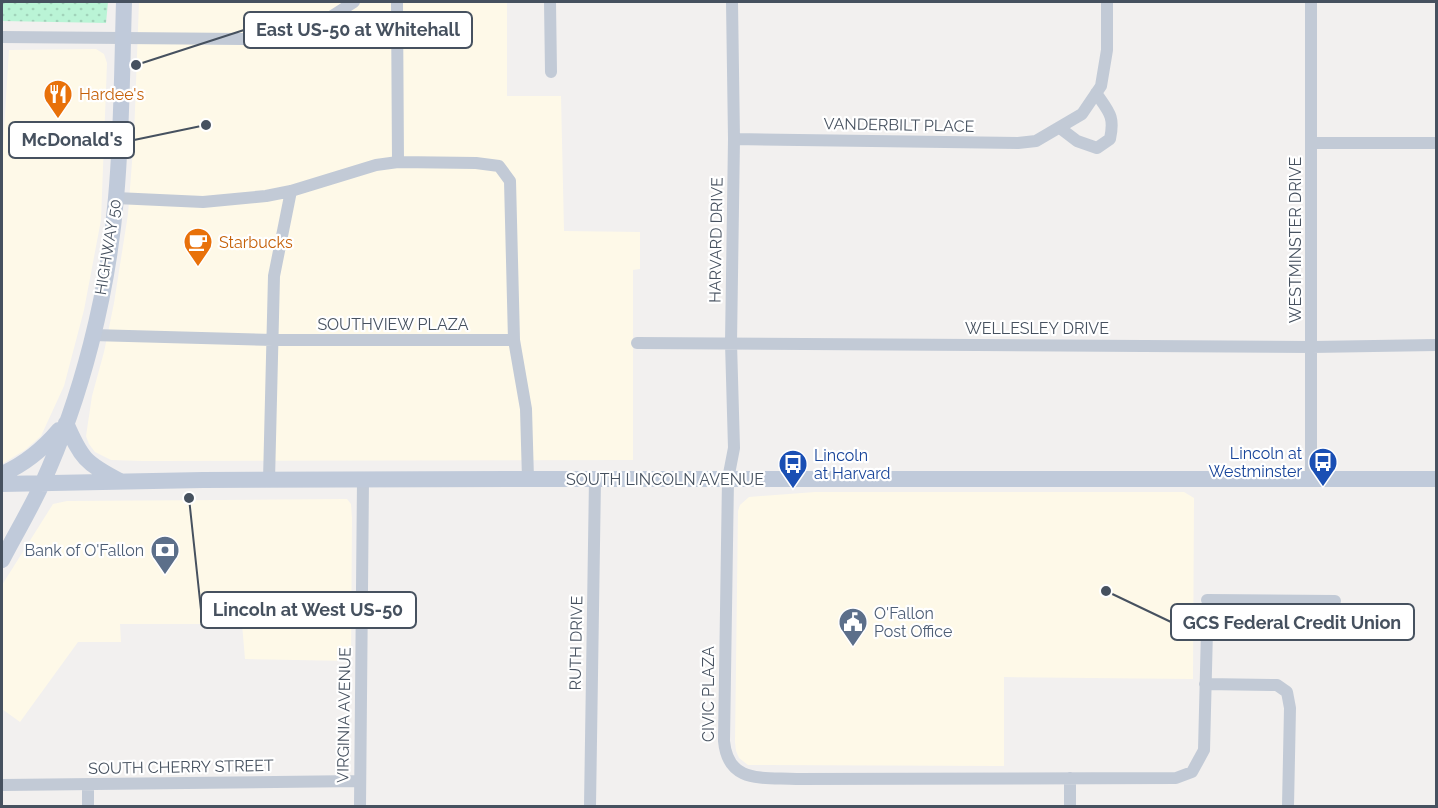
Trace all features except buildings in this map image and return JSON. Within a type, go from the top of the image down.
[{"type":"main road","name":"HIGHWAY 50","points":[[2,560],[42,484],[66,423],[92,335],[107,266],[116,198],[124,2]]},
{"type":"main road","points":[[2,474],[48,444],[66,423],[76,448],[84,459],[94,467],[123,482]]},
{"type":"main road","name":"SOUTH LINCOLN AVENUE","points":[[2,484],[528,479],[1437,479]]},
{"type":"street","points":[[2,37],[243,39],[289,32],[328,18],[354,2]]},
{"type":"street","points":[[397,2],[398,162]]},
{"type":"street","points":[[550,2],[551,72]]},
{"type":"street","name":"HARVARD DRIVE","points":[[728,479],[734,448],[732,2]]},
{"type":"street","name":"VANDERBILT PLACE","points":[[734,139],[1018,143],[1036,141],[1082,114],[1101,86],[1107,50],[1107,2]]},
{"type":"street","name":"WESTMINSTER DRIVE","points":[[1311,2],[1311,478]]},
{"type":"street","points":[[1060,128],[1077,141],[1097,148],[1110,140],[1113,123],[1107,108],[1096,93]]},
{"type":"street","points":[[1311,143],[1437,143]]},
{"type":"street","points":[[116,198],[203,202],[266,196],[291,191],[376,165],[398,162],[476,163],[499,166],[510,181],[514,340],[526,409],[528,479]]},
{"type":"street","points":[[269,480],[275,268],[285,229],[291,191]]},
{"type":"street","name":"SOUTHVIEW PLAZA","points":[[92,335],[273,340],[514,340]]},
{"type":"street","name":"WELLESLEY DRIVE","points":[[637,343],[1437,345]]},
{"type":"street","name":"RUTH DRIVE","points":[[590,807],[595,479]]},
{"type":"street","name":"CIVIC PLAZA","points":[[728,479],[724,741],[725,753],[730,765],[739,772],[766,777],[1070,778]]},
{"type":"street","name":"VIRGINIA AVENUE","points":[[360,807],[363,480]]},
{"type":"street","points":[[1207,600],[1335,601]]},
{"type":"street","points":[[1070,807],[1070,778],[1176,778],[1192,772],[1204,750],[1207,630]]},
{"type":"street","points":[[1205,684],[1276,685],[1287,692],[1290,708],[1288,807]]},
{"type":"street","name":"SOUTH CHERRY STREET","points":[[2,785],[360,781]]},
{"type":"street","points":[[88,785],[88,807]]},
{"type":"shaded area","points":[[139,2],[507,2],[507,96],[561,96],[564,231],[640,232],[640,269],[633,270],[633,460],[143,461],[111,460],[95,452],[86,436],[92,396],[114,303],[128,214],[134,136]]},
{"type":"shaded area","points":[[96,49],[104,54],[107,63],[101,220],[84,310],[64,386],[41,436],[25,450],[2,464],[2,162],[9,50]]},
{"type":"shaded area","points":[[815,492],[1184,492],[1194,498],[1193,679],[1004,677],[1004,766],[748,765],[739,758],[735,742],[738,511],[740,505],[749,497]]},
{"type":"shaded area","points":[[347,499],[351,504],[352,518],[351,661],[245,659],[242,624],[120,624],[121,642],[78,642],[20,722],[2,709],[2,585],[53,504],[67,501]]},
{"type":"green space","points":[[2,2],[108,2],[106,23],[2,21]]},
{"type":"place","name":"East US-50 at Whitehall","points":[[136,65]]},
{"type":"place","name":"Hardee's","points":[[58,120]]},
{"type":"place","name":"McDonald's","points":[[206,125]]},
{"type":"place","name":"Starbucks","points":[[198,268]]},
{"type":"place","name":"Lincoln at Westminster","points":[[1323,488]]},
{"type":"place","name":"Lincoln at Harvard","points":[[793,490]]},
{"type":"place","name":"Lincoln at West US-50","points":[[189,498]]},
{"type":"place","name":"Bank of O'Fallon","points":[[165,576]]},
{"type":"place","name":"GCS Federal Credit Union","points":[[1106,591]]},
{"type":"place","name":"O'Fallon Post Office","points":[[853,648]]}]
